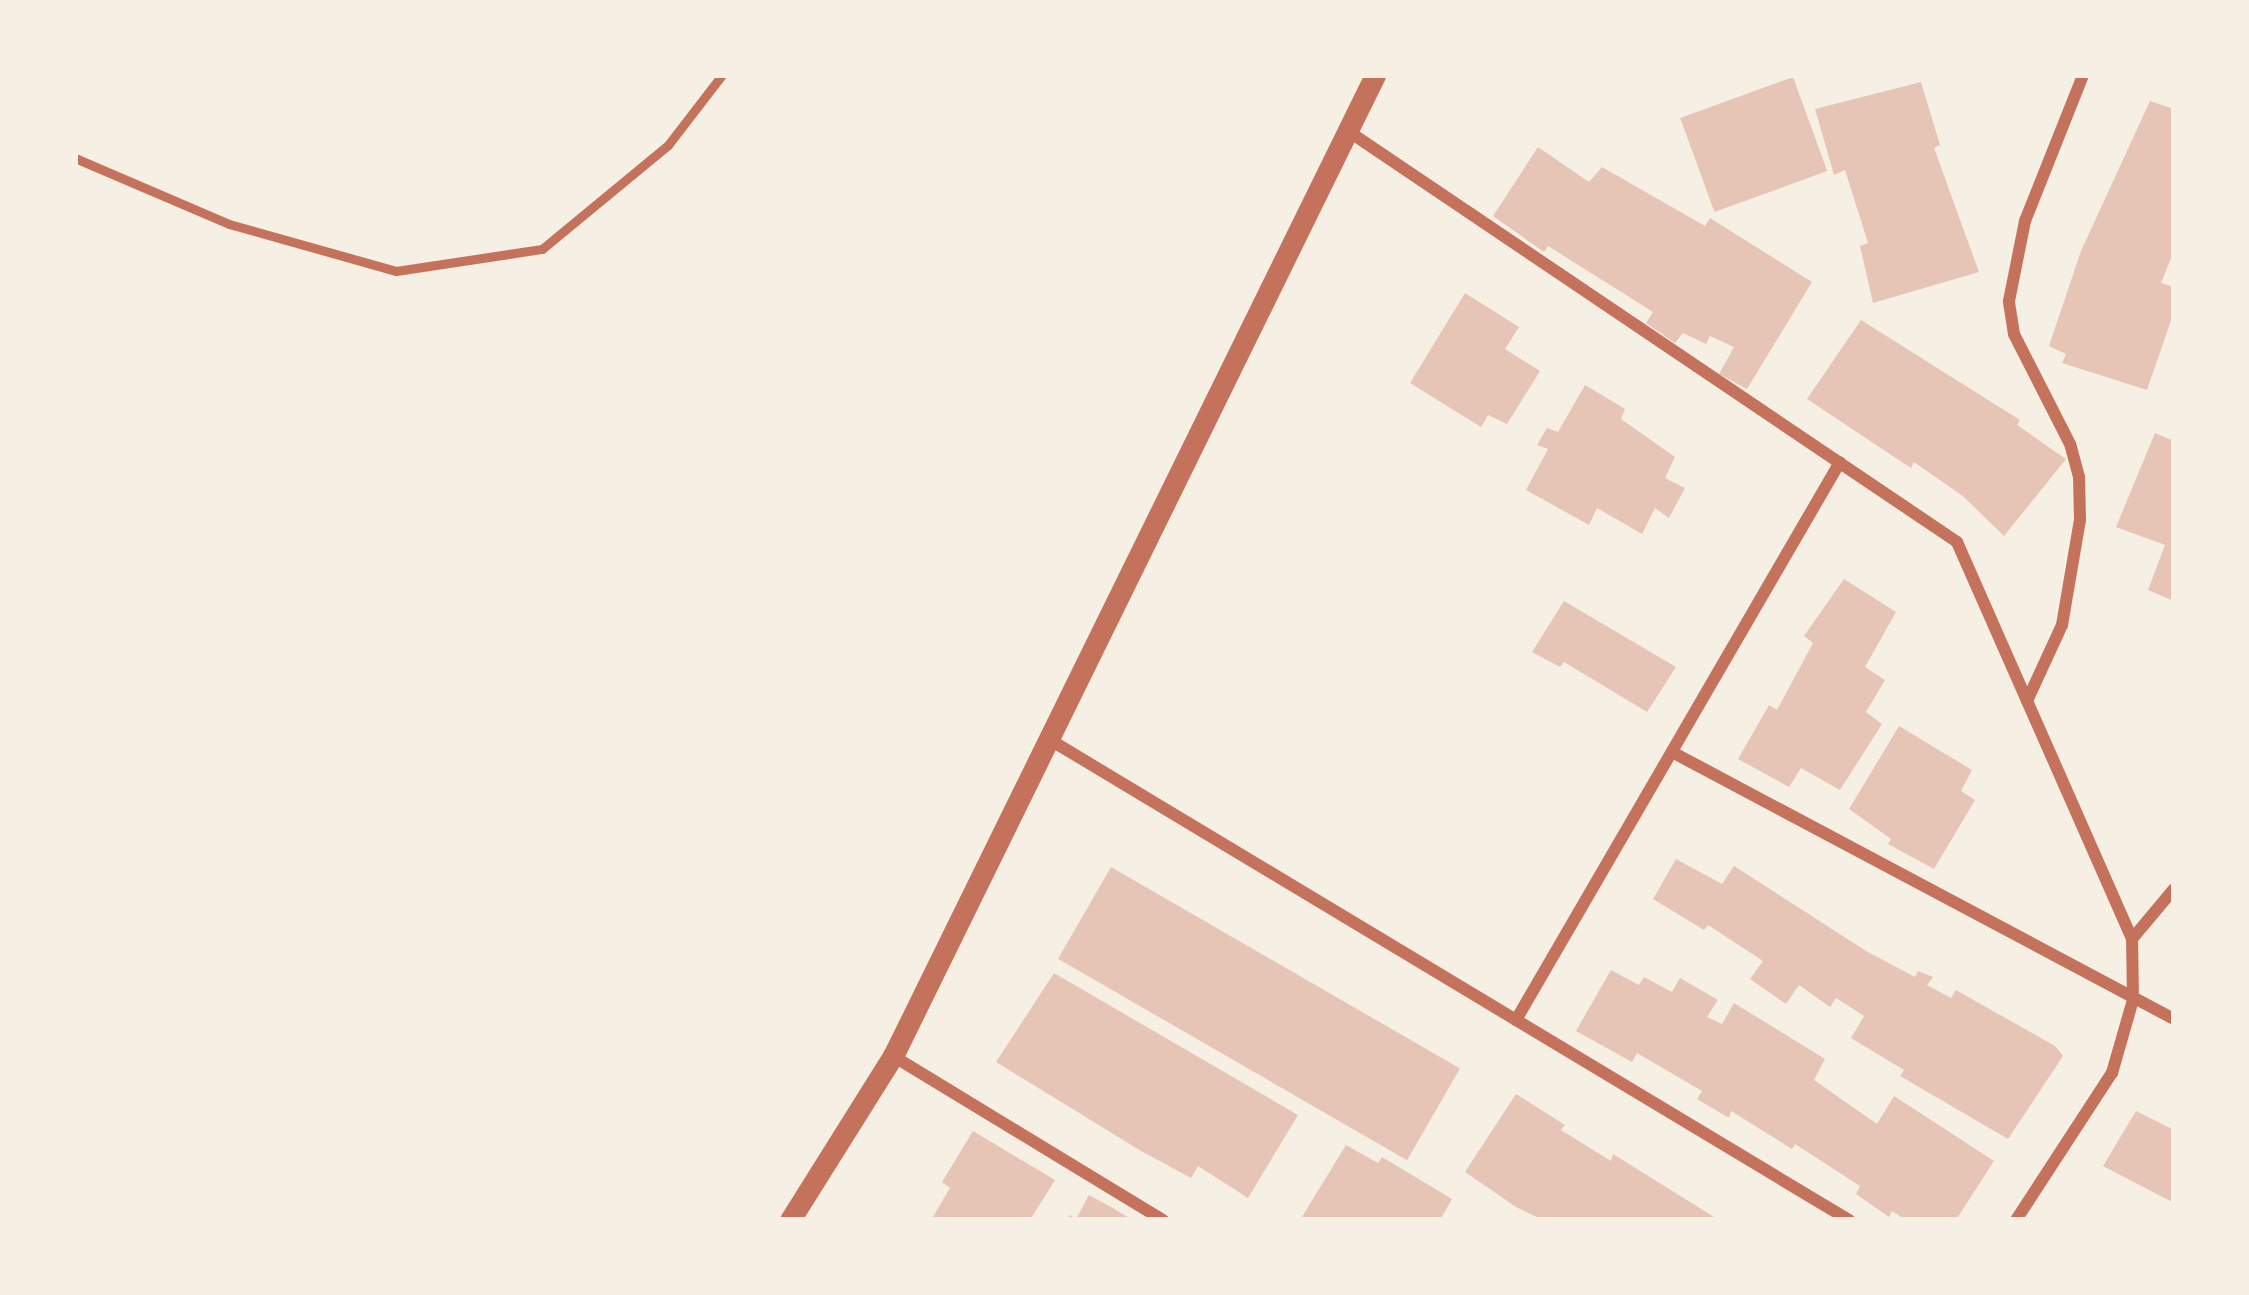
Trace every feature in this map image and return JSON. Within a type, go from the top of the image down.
[{"type":"street","points":[[790,1220],[893,1056],[1375,75]]},
{"type":"street","points":[[2027,701],[2062,625],[2080,520],[2079,477],[2070,444],[2014,334],[2009,301],[2025,221],[2083,75]]},
{"type":"street","points":[[1348,131],[1957,542],[2132,939],[2133,1000],[2112,1073],[2016,1220]]},
{"type":"street","points":[[1516,1020],[1840,463]]},
{"type":"street","points":[[1046,737],[1850,1220]]},
{"type":"street","points":[[1672,752],[2174,1019]]},
{"type":"street","points":[[2132,939],[2174,889]]},
{"type":"street","points":[[893,1056],[1163,1220]]},
{"type":"lane","points":[[75,158],[229,224],[396,271],[542,249],[668,145],[722,75]]},
{"type":"building","points":[[1793,77],[1827,171],[1714,212],[1680,118]]},
{"type":"building","points":[[1921,82],[1940,145],[1934,148],[1979,272],[1873,303],[1860,246],[1868,243],[1845,170],[1834,175],[1815,109]]},
{"type":"building","points":[[2150,101],[2174,109],[2174,251],[2161,283],[2174,287],[2174,312],[2147,390],[2062,363],[2066,354],[2049,346],[2081,251]]},
{"type":"building","points":[[1538,147],[1589,182],[1602,167],[1705,226],[1710,218],[1812,282],[1747,389],[1719,374],[1734,347],[1710,336],[1706,344],[1683,333],[1675,343],[1646,323],[1653,312],[1548,246],[1544,252],[1493,216]]},
{"type":"building","points":[[1465,293],[1519,327],[1505,349],[1540,371],[1507,424],[1488,415],[1481,427],[1410,383]]},
{"type":"building","points":[[1861,320],[2020,420],[2017,425],[2066,459],[2004,536],[1964,497],[1914,462],[1911,468],[1807,399]]},
{"type":"building","points":[[1585,385],[1625,409],[1621,419],[1675,457],[1665,478],[1685,488],[1669,518],[1655,508],[1642,534],[1597,508],[1589,525],[1526,490],[1548,449],[1537,445],[1547,428],[1558,432]]},
{"type":"building","points":[[2155,433],[2174,441],[2174,601],[2148,590],[2165,545],[2116,527]]},
{"type":"building","points":[[1844,579],[1896,612],[1865,667],[1885,680],[1866,712],[1882,724],[1840,790],[1801,768],[1789,787],[1738,759],[1769,705],[1777,710],[1813,643],[1804,636]]},
{"type":"building","points":[[1564,601],[1676,667],[1647,712],[1564,662],[1560,667],[1532,652]]},
{"type":"building","points":[[1899,726],[1972,770],[1961,791],[1975,800],[1934,869],[1888,844],[1891,839],[1849,809]]},
{"type":"building","points":[[1676,859],[1722,884],[1734,866],[1866,951],[1915,977],[1918,971],[1933,977],[1927,985],[1951,998],[1956,990],[2055,1046],[2063,1056],[2008,1139],[1900,1076],[1904,1070],[1851,1038],[1864,1016],[1836,998],[1830,1007],[1799,985],[1786,1004],[1750,979],[1763,961],[1708,925],[1704,930],[1653,899]]},
{"type":"building","points":[[1111,867],[1460,1068],[1407,1160],[1058,959]]},
{"type":"building","points":[[1611,970],[1639,985],[1644,977],[1672,992],[1680,978],[1718,1000],[1707,1017],[1722,1024],[1734,1003],[1825,1059],[1814,1080],[1877,1124],[1894,1096],[1994,1161],[1956,1220],[1906,1220],[1892,1211],[1889,1217],[1856,1194],[1860,1186],[1795,1144],[1792,1149],[1731,1111],[1729,1118],[1697,1099],[1702,1091],[1637,1053],[1632,1062],[1576,1031]]},
{"type":"building","points":[[1054,973],[1298,1115],[1248,1198],[1198,1166],[1191,1178],[996,1062]]},
{"type":"building","points":[[1516,1094],[1565,1125],[1561,1130],[1611,1161],[1613,1154],[1714,1217],[1543,1220],[1516,1207],[1465,1172]]},
{"type":"building","points":[[2136,1111],[2174,1130],[2174,1203],[2103,1166]]},
{"type":"building","points":[[973,1131],[1055,1180],[1030,1220],[931,1220],[950,1188],[942,1182]]},
{"type":"building","points":[[1346,1145],[1378,1163],[1382,1157],[1452,1199],[1440,1220],[1300,1220]]},
{"type":"building","points":[[1089,1195],[1133,1220],[1066,1220],[1070,1215],[1076,1219]]}]
